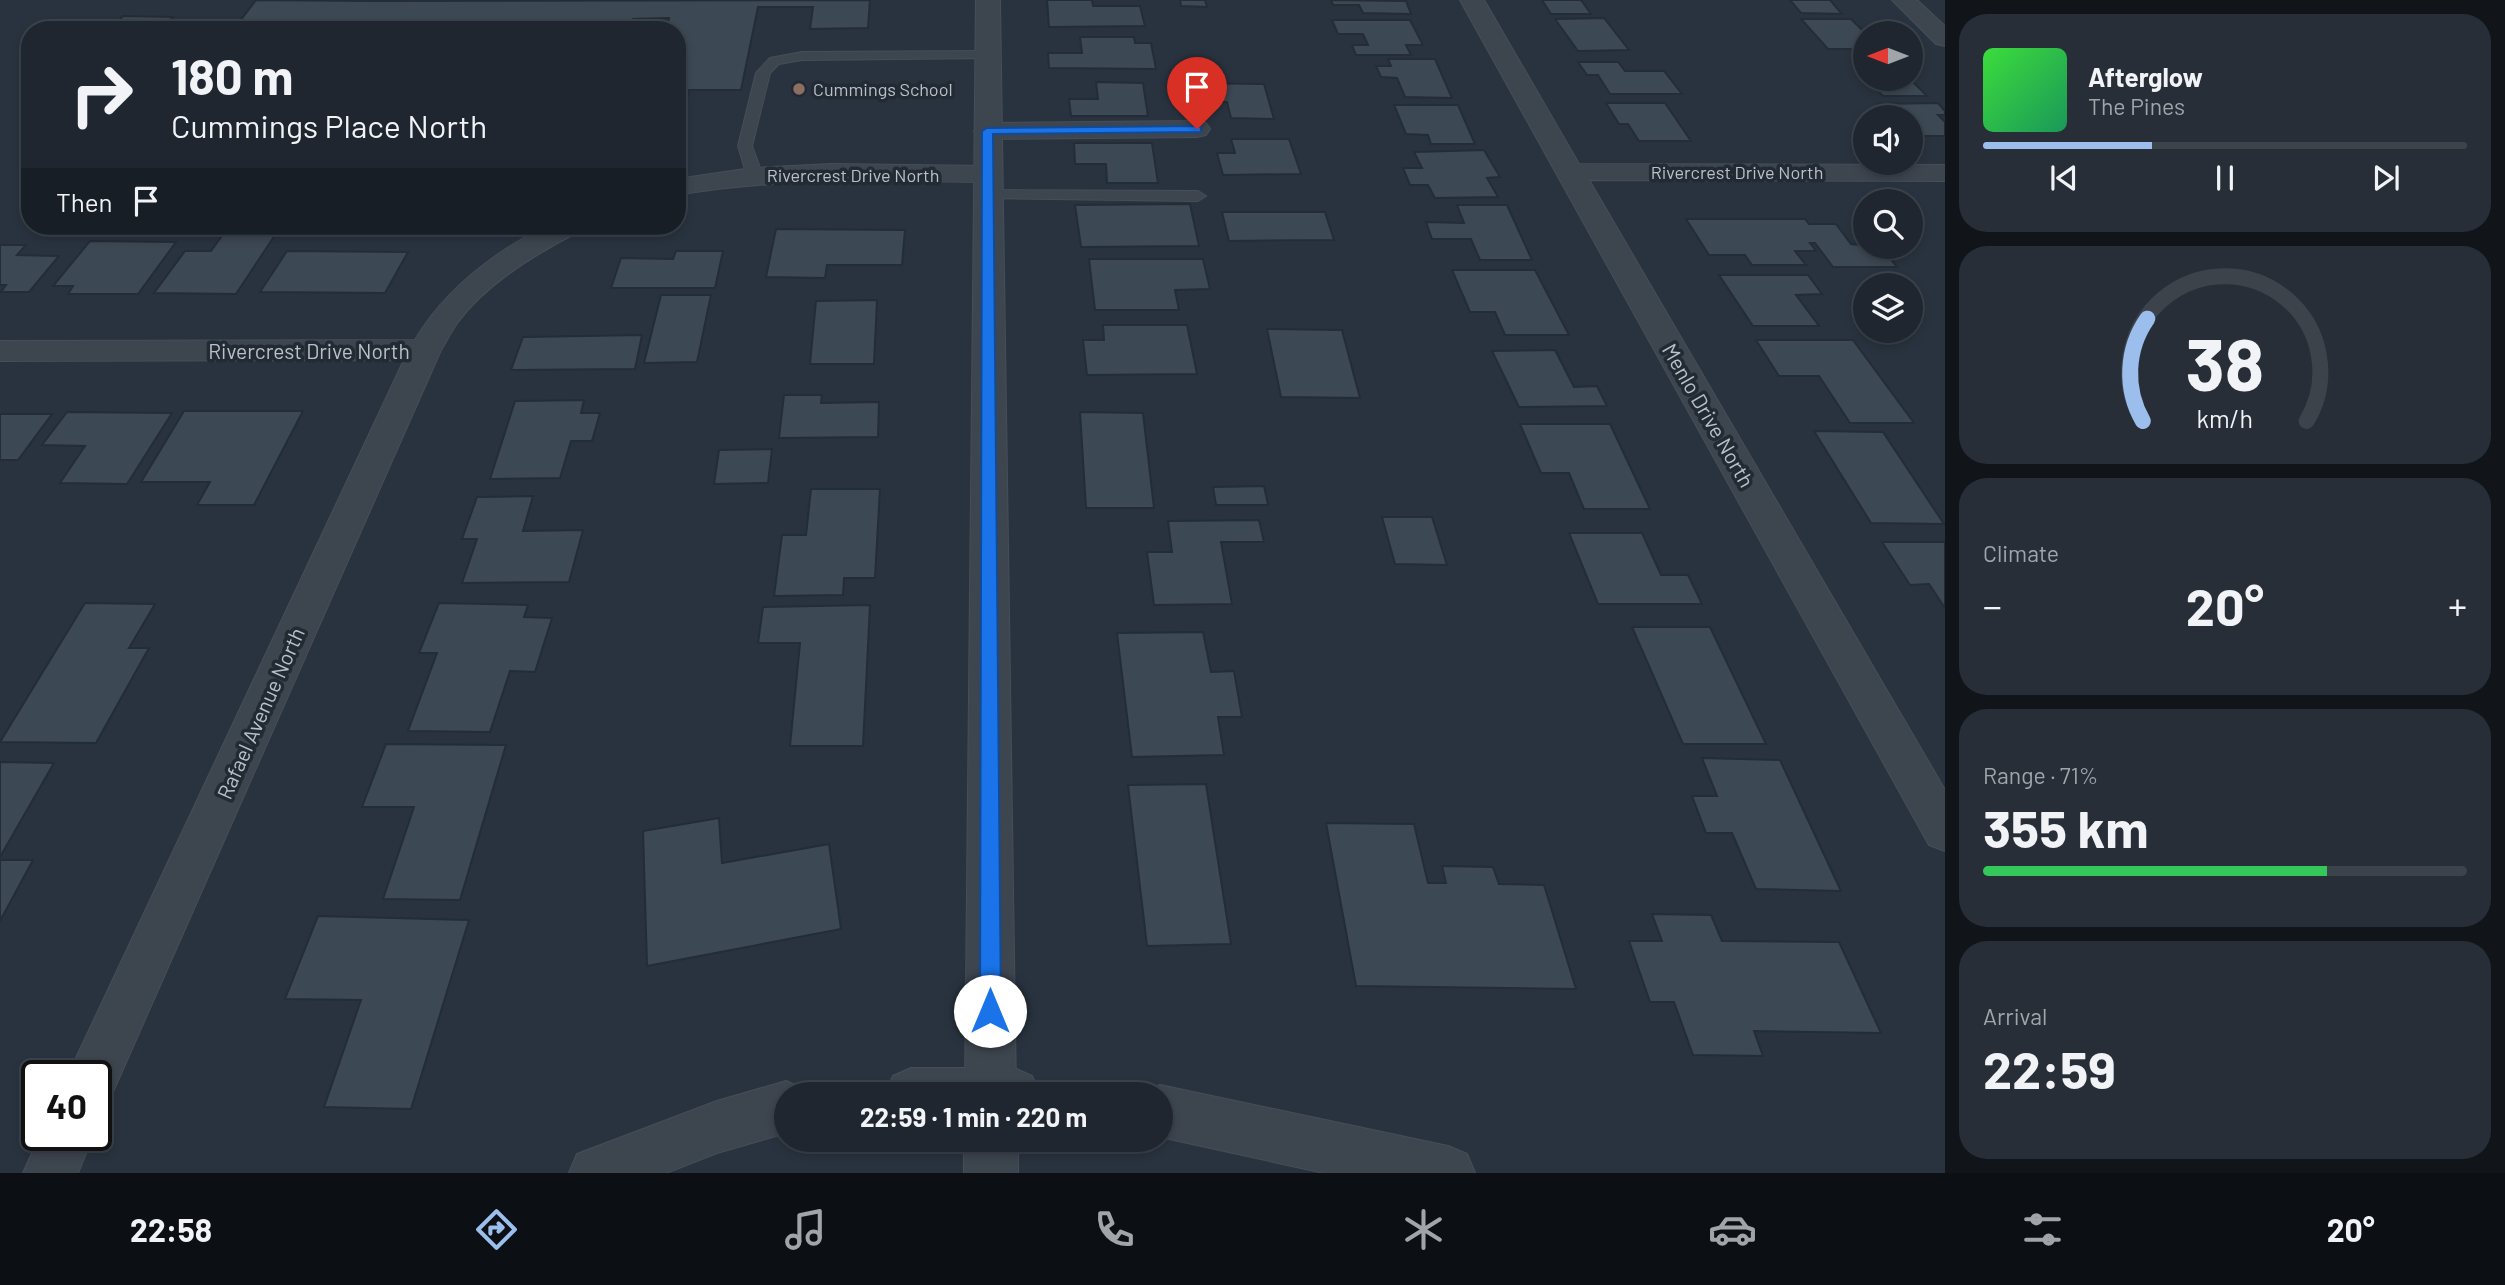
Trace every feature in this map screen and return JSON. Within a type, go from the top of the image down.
[{"type":"street","points":[[988,0],[987,184],[996,1082]]},
{"type":"street","name":"Menlo Drive North","points":[[1472,0],[1945,831]]},
{"type":"street","points":[[1903,0],[1945,39]]},
{"type":"street","points":[[987,131],[1197,129]]},
{"type":"street","name":"Rivercrest Drive North","points":[[1571,172],[1945,173]]},
{"type":"street","name":"Rivercrest Drive North","points":[[686,185],[719,178],[755,176],[987,184]]},
{"type":"street","name":"Rivercrest Drive North","points":[[0,351],[425,350],[447,315],[485,280],[516,255],[552,235]]},
{"type":"street","name":"Rafael Avenue North","points":[[101,1060],[425,350]]},
{"type":"street","points":[[596,1173],[717,1127],[774,1110]]},
{"type":"street","points":[[1173,1114],[1448,1173]]},
{"type":"street","points":[[50,1173],[60,1151]]},
{"type":"street","points":[[990,1173],[992,1152]]},
{"type":"lane","points":[[755,176],[745,146],[766,66],[802,55],[988,55]]},
{"type":"lane","points":[[987,184],[1198,196]]},
{"type":"building","points":[[256,0],[870,0],[868,28],[810,29],[813,7],[758,7],[741,90],[689,90],[686,103],[686,21],[668,21],[669,18],[632,21],[240,21]]},
{"type":"building","points":[[1047,0],[1092,0],[1093,6],[1140,6],[1145,26],[1049,27]]},
{"type":"building","points":[[1180,0],[1205,0],[1207,7],[1181,6]]},
{"type":"building","points":[[1331,0],[1406,1],[1411,14],[1363,13],[1359,5],[1333,5]]},
{"type":"building","points":[[1542,0],[1581,0],[1591,14],[1551,14]]},
{"type":"building","points":[[1790,0],[1830,0],[1842,14],[1801,13]]},
{"type":"building","points":[[123,16],[173,17],[169,21],[118,21]]},
{"type":"building","points":[[1604,18],[1629,50],[1578,51],[1555,19]]},
{"type":"building","points":[[1801,19],[1853,21],[1853,49],[1828,49]]},
{"type":"building","points":[[1332,20],[1410,20],[1423,45],[1406,45],[1411,55],[1356,55],[1352,45],[1368,45],[1363,34],[1338,34]]},
{"type":"building","points":[[1080,37],[1134,37],[1135,43],[1151,43],[1156,69],[1049,68],[1048,53],[1082,53]]},
{"type":"building","points":[[1388,59],[1435,59],[1452,98],[1405,97],[1397,78],[1381,77],[1376,66],[1391,66]]},
{"type":"building","points":[[1578,62],[1618,62],[1625,71],[1664,71],[1682,94],[1610,94],[1598,75],[1587,75]]},
{"type":"building","points":[[1096,82],[1143,83],[1148,116],[1071,116],[1069,99],[1098,99]]},
{"type":"building","points":[[1186,83],[1264,84],[1274,119],[1231,118],[1227,102],[1190,102]]},
{"type":"building","points":[[1878,91],[1922,91],[1927,96],[1883,96]]},
{"type":"building","points":[[1606,103],[1665,103],[1691,141],[1639,141],[1628,124],[1619,124]]},
{"type":"building","points":[[1938,103],[1945,111],[1945,115],[1938,115],[1945,122],[1945,136],[1923,136],[1923,105],[1878,104]]},
{"type":"building","points":[[1394,105],[1458,105],[1475,144],[1431,144],[1428,135],[1406,134]]},
{"type":"building","points":[[1231,139],[1289,139],[1301,174],[1223,175],[1217,153],[1235,153]]},
{"type":"building","points":[[1074,143],[1152,143],[1158,183],[1107,183],[1106,164],[1075,164]]},
{"type":"building","points":[[1484,150],[1500,177],[1487,178],[1498,197],[1435,198],[1428,185],[1410,185],[1403,168],[1422,168],[1414,152]]},
{"type":"building","points":[[1190,204],[1199,246],[1081,247],[1075,205]]},
{"type":"building","points":[[1457,205],[1507,205],[1532,260],[1480,260],[1471,239],[1432,239],[1426,222],[1464,223]]},
{"type":"building","points":[[1222,212],[1325,212],[1334,240],[1229,241]]},
{"type":"building","points":[[1686,219],[1805,219],[1809,224],[1836,224],[1853,244],[1853,259],[1891,259],[1897,267],[1833,267],[1815,243],[1810,243],[1816,251],[1795,251],[1806,265],[1752,265],[1745,255],[1709,255]]},
{"type":"building","points":[[776,229],[905,230],[902,265],[827,265],[825,278],[766,277]]},
{"type":"building","points":[[223,235],[275,235],[236,294],[154,293],[185,251],[211,251]]},
{"type":"building","points":[[90,241],[176,242],[138,294],[68,294],[73,286],[53,286]]},
{"type":"building","points":[[0,245],[26,245],[17,255],[59,256],[29,292],[1,292],[6,285],[0,285]]},
{"type":"building","points":[[287,251],[408,252],[385,293],[260,292]]},
{"type":"building","points":[[676,251],[723,251],[715,288],[611,288],[621,258],[673,259]]},
{"type":"building","points":[[1089,259],[1203,259],[1210,289],[1175,290],[1179,310],[1095,310]]},
{"type":"building","points":[[1452,270],[1535,270],[1569,335],[1505,335],[1495,312],[1470,312]]},
{"type":"building","points":[[1719,275],[1808,275],[1822,294],[1796,295],[1819,326],[1753,326]]},
{"type":"building","points":[[661,295],[711,295],[697,362],[644,363]]},
{"type":"building","points":[[877,300],[874,364],[810,364],[816,301]]},
{"type":"building","points":[[1103,325],[1187,325],[1197,374],[1087,375],[1083,340],[1104,340]]},
{"type":"building","points":[[1267,329],[1342,330],[1360,398],[1281,397]]},
{"type":"building","points":[[642,335],[635,369],[511,370],[523,337]]},
{"type":"building","points":[[1756,340],[1853,340],[1914,423],[1850,423],[1819,376],[1779,376]]},
{"type":"building","points":[[1555,350],[1574,387],[1597,386],[1607,406],[1519,407],[1492,351]]},
{"type":"building","points":[[784,395],[822,395],[821,403],[879,402],[878,437],[779,438]]},
{"type":"building","points":[[584,400],[581,413],[600,413],[592,441],[571,441],[560,478],[490,479],[515,401]]},
{"type":"building","points":[[184,411],[303,411],[254,505],[197,505],[210,482],[141,482]]},
{"type":"building","points":[[67,412],[172,413],[127,484],[60,483],[85,446],[42,445]]},
{"type":"building","points":[[1080,412],[1143,413],[1154,508],[1086,508]]},
{"type":"building","points":[[0,414],[52,414],[18,460],[0,460]]},
{"type":"building","points":[[1520,424],[1610,424],[1650,509],[1584,509],[1569,473],[1541,473]]},
{"type":"building","points":[[1814,431],[1883,432],[1944,524],[1871,523]]},
{"type":"building","points":[[772,449],[768,483],[714,484],[719,450]]},
{"type":"building","points":[[1264,486],[1268,505],[1216,505],[1213,487]]},
{"type":"building","points":[[811,489],[880,489],[875,578],[844,578],[843,595],[774,596],[782,535],[806,535]]},
{"type":"building","points":[[533,496],[523,531],[583,530],[569,582],[462,583],[477,539],[462,539],[477,497]]},
{"type":"building","points":[[1382,517],[1432,517],[1447,565],[1395,564]]},
{"type":"building","points":[[1259,520],[1264,542],[1221,542],[1232,604],[1154,605],[1147,552],[1172,552],[1168,521]]},
{"type":"building","points":[[1569,533],[1642,533],[1661,575],[1688,575],[1702,604],[1598,604]]},
{"type":"building","points":[[1882,542],[1945,542],[1945,608],[1929,584],[1910,585]]},
{"type":"building","points":[[85,603],[155,604],[129,648],[149,648],[96,743],[0,742]]},
{"type":"building","points":[[439,603],[528,605],[524,617],[552,618],[535,672],[510,671],[490,732],[408,731],[437,653],[419,653]]},
{"type":"building","points":[[870,605],[863,746],[790,746],[800,643],[758,643],[763,607]]},
{"type":"building","points":[[1632,627],[1710,627],[1766,744],[1683,744]]},
{"type":"building","points":[[1203,632],[1211,672],[1234,671],[1242,717],[1218,717],[1224,755],[1132,757],[1117,633]]},
{"type":"building","points":[[386,744],[506,745],[460,900],[383,899],[414,807],[362,807]]},
{"type":"building","points":[[1702,758],[1780,760],[1841,891],[1756,889],[1732,833],[1706,833],[1692,796],[1717,796]]},
{"type":"building","points":[[0,762],[54,763],[0,857]]},
{"type":"building","points":[[1206,784],[1231,944],[1147,946],[1128,785]]},
{"type":"building","points":[[719,818],[722,863],[829,844],[841,929],[647,966],[643,831]]},
{"type":"building","points":[[1326,823],[1414,824],[1428,883],[1446,883],[1442,866],[1493,867],[1499,884],[1544,885],[1576,989],[1356,986]]},
{"type":"building","points":[[0,860],[33,860],[0,921]]},
{"type":"building","points":[[1652,914],[1711,915],[1722,941],[1839,942],[1881,1033],[1754,1031],[1763,1056],[1693,1055],[1674,1002],[1650,1002],[1629,941],[1662,941]]},
{"type":"building","points":[[318,916],[469,920],[411,1109],[324,1107],[361,1000],[285,999]]},
{"type":"place","name":"Cummings School","points":[[799,89]]},
{"type":"route","points":[[990,1011],[987,131],[1197,129]]}]
